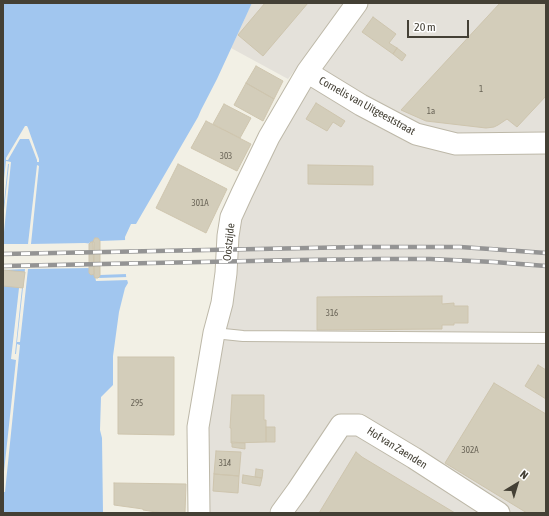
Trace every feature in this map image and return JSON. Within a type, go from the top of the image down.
[{"type":"street","name":"Oostzijde","points":[[199,513],[198,427],[214,333],[225,287],[228,236],[232,217],[269,137],[308,72],[357,3]]},
{"type":"street","name":"Cornelis van Uitgeeststraat","points":[[308,72],[361,105],[416,134],[456,144],[546,144]]},
{"type":"street","name":"Hof van Zaenden","points":[[281,513],[341,425],[359,425],[414,458],[499,513]]},
{"type":"lane","points":[[214,333],[243,336],[546,338]]},
{"type":"shaded area","points":[[252,3],[346,3],[288,79],[231,48]]},
{"type":"shaded area","points":[[360,3],[546,3],[546,513],[207,513],[196,370],[257,155]]},
{"type":"water","points":[[3,3],[252,3],[198,117],[136,224],[131,224],[125,237],[126,276],[128,283],[125,288],[119,312],[113,356],[113,385],[101,397],[100,430],[102,438],[103,513],[3,513]],"holes":[[[90,242],[94,242],[100,276],[99,277],[89,273],[89,244]]]},
{"type":"pier","points":[[25,126],[28,128],[39,162],[37,162],[29,139],[20,139],[8,160],[6,160],[6,158]]},
{"type":"pier","points":[[6,161],[11,162],[3,242],[3,219],[9,164],[3,212],[3,188]]},
{"type":"pier","points":[[37,165],[39,166],[31,244],[93,244],[95,238],[98,238],[100,241],[127,239],[127,274],[100,275],[99,278],[128,277],[129,280],[96,281],[94,272],[91,268],[28,269],[20,342],[17,342],[25,269],[3,270],[3,244],[28,244]]},
{"type":"pier","points":[[19,288],[22,288],[15,354],[17,344],[20,345],[5,492],[3,492],[16,360],[11,359]]},
{"type":"building","points":[[265,3],[308,3],[263,56],[238,35]]},
{"type":"building","points":[[500,3],[546,3],[546,96],[517,127],[507,119],[494,127],[486,128],[426,121],[401,110]]},
{"type":"building","points":[[373,17],[396,34],[389,43],[397,48],[393,54],[362,32]]},
{"type":"building","points":[[397,48],[406,55],[402,61],[393,54]]},
{"type":"building","points":[[256,66],[283,81],[274,99],[246,83]]},
{"type":"building","points":[[246,83],[274,99],[263,121],[234,105]]},
{"type":"building","points":[[316,103],[345,121],[341,127],[333,122],[327,131],[306,119]]},
{"type":"building","points":[[224,104],[251,118],[240,138],[213,124]]},
{"type":"building","points":[[206,121],[251,144],[237,171],[191,148]]},
{"type":"building","points":[[178,164],[227,189],[206,233],[156,208]]},
{"type":"building","points":[[308,165],[373,166],[373,185],[308,184]]},
{"type":"building","points":[[95,238],[98,238],[100,241],[100,276],[98,278],[95,278],[94,276],[93,241]]},
{"type":"building","points":[[94,242],[94,274],[91,275],[89,273],[89,244]]},
{"type":"building","points":[[3,270],[25,272],[23,288],[3,286]]},
{"type":"building","points":[[442,296],[442,304],[454,303],[454,306],[468,306],[468,323],[442,325],[442,329],[317,330],[317,297]]},
{"type":"building","points":[[118,357],[174,357],[174,435],[118,434]]},
{"type":"building","points":[[538,365],[546,370],[546,399],[525,386]]},
{"type":"building","points":[[494,383],[546,414],[546,513],[527,513],[445,463]]},
{"type":"building","points":[[232,395],[264,395],[266,442],[231,443],[230,428]]},
{"type":"building","points":[[266,427],[275,427],[275,442],[266,442]]},
{"type":"building","points":[[232,442],[245,443],[245,449],[232,447]]},
{"type":"building","points":[[216,451],[241,452],[239,476],[214,474]]},
{"type":"building","points":[[356,452],[362,457],[455,513],[319,513]]},
{"type":"building","points":[[256,469],[263,470],[262,478],[255,477]]},
{"type":"building","points":[[214,474],[239,476],[238,493],[213,491]]},
{"type":"building","points":[[243,475],[262,478],[260,486],[242,483]]},
{"type":"building","points":[[114,483],[186,484],[185,513],[163,513],[114,505]]},
{"type":"railway","points":[[3,254],[360,247],[460,247],[546,253]]},
{"type":"railway","points":[[3,266],[382,259],[430,259],[546,266]]}]
